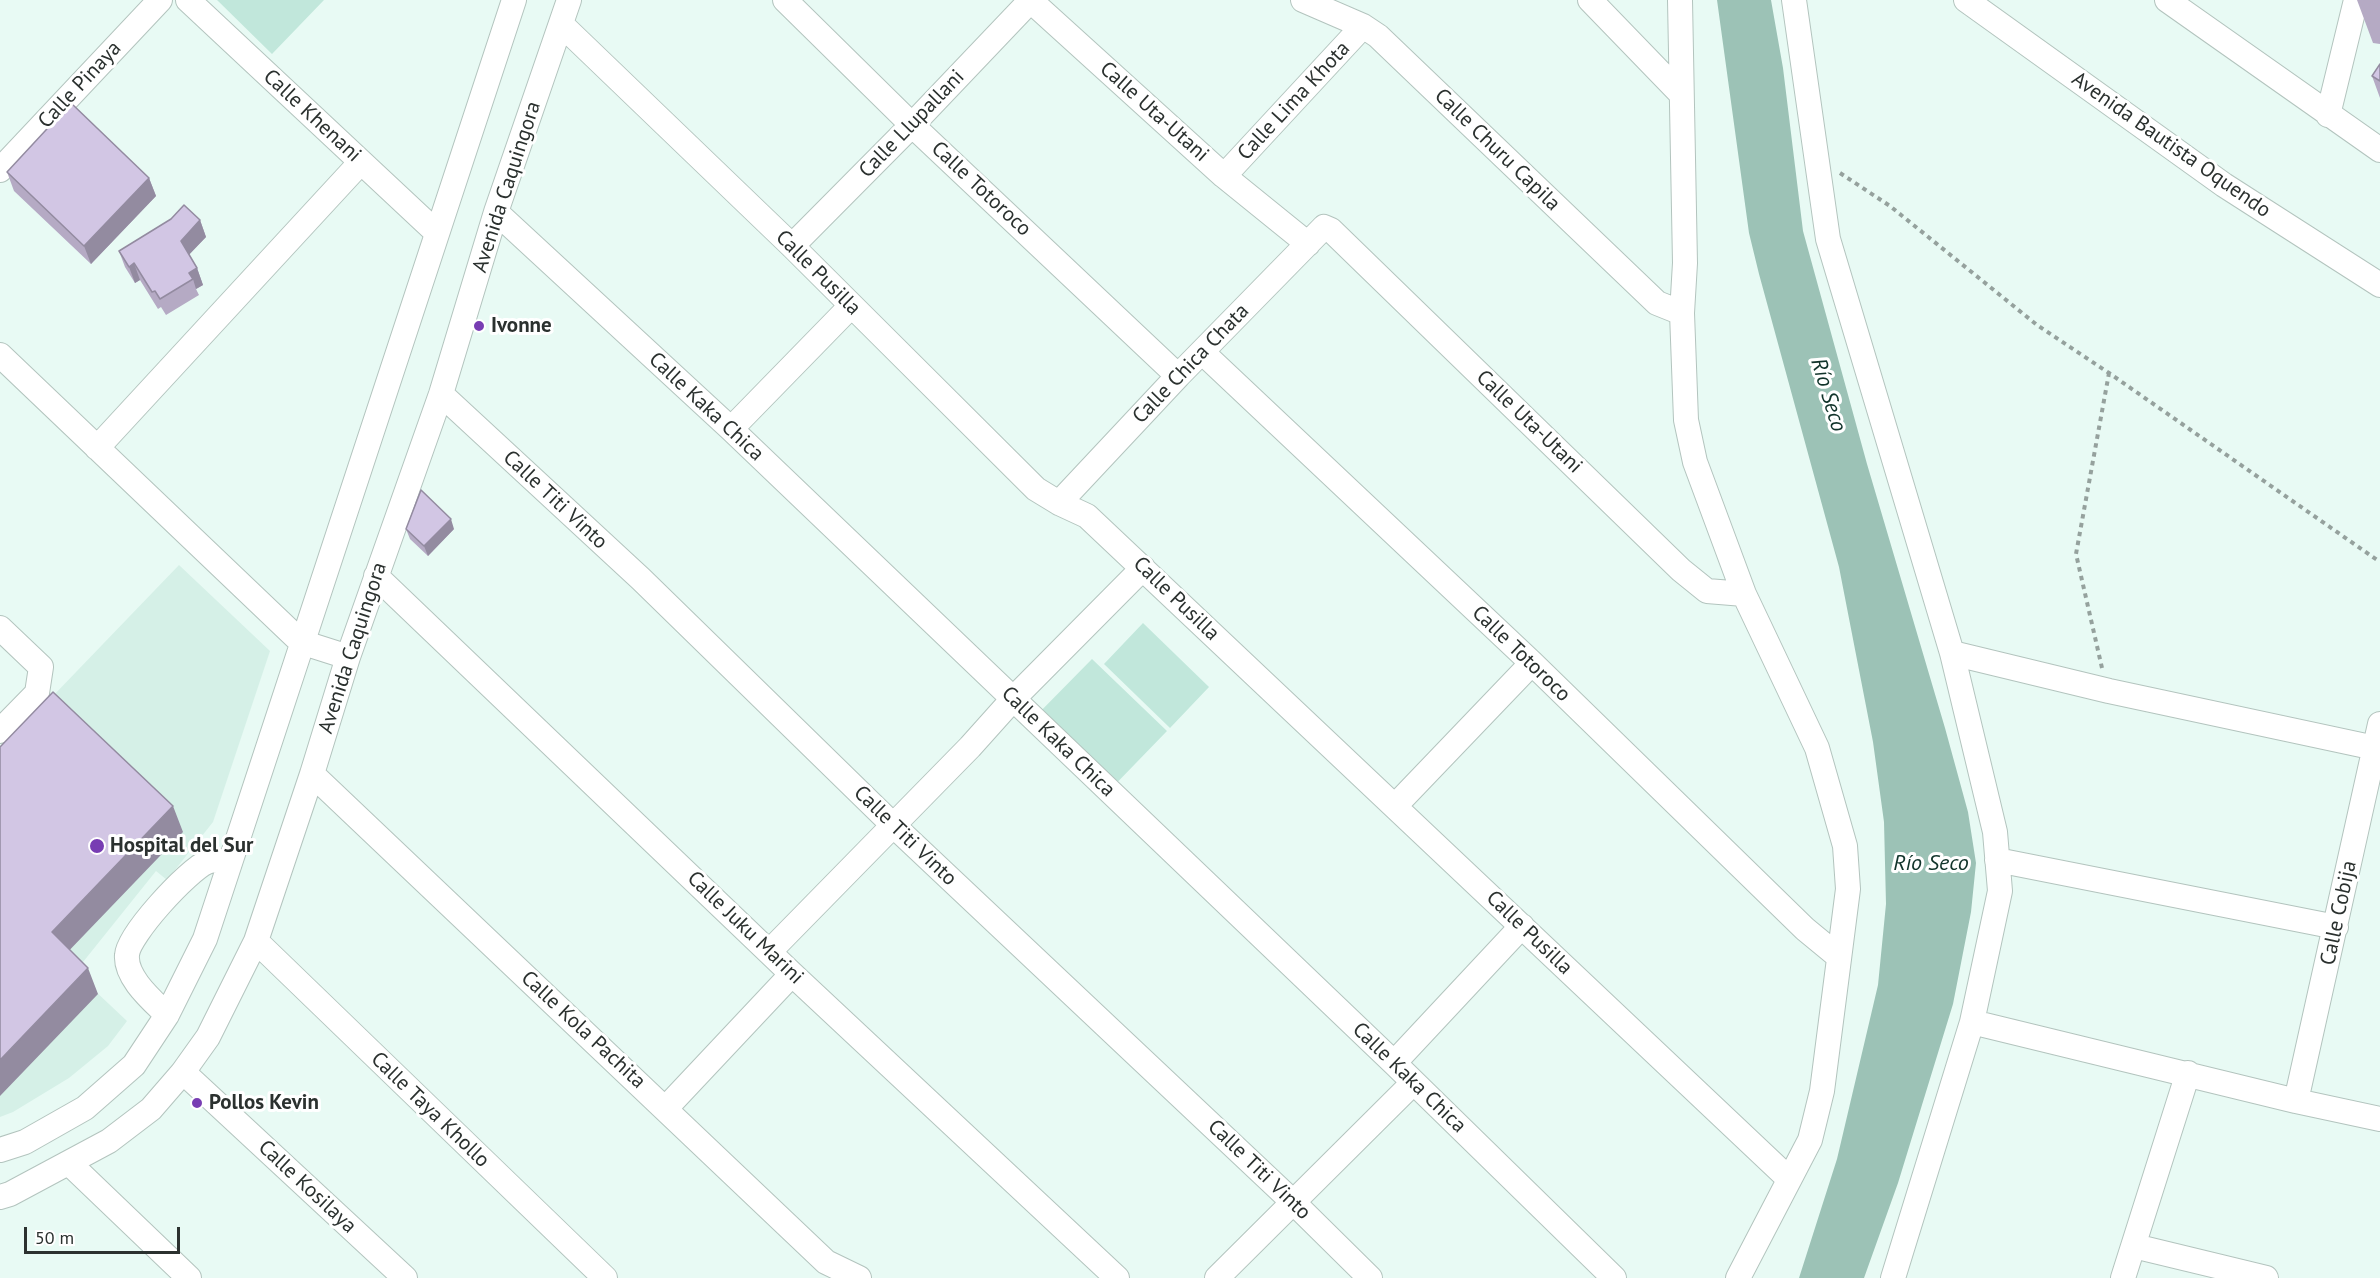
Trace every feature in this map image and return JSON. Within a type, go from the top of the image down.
[{"type":"street","name":"Calle Pinaya","points":[[0,170],[160,0]]},
{"type":"street","name":"Calle Khenani","points":[[188,0],[436,232]]},
{"type":"street","points":[[0,1150],[25,1142],[85,1108],[134,1065],[167,1015],[205,939],[514,0]]},
{"type":"street","name":"Avenida Caquingora","points":[[0,1197],[10,1194],[109,1141],[151,1109],[183,1072],[208,1037],[256,941],[312,774],[348,657],[441,394],[496,212],[569,0]]},
{"type":"street","name":"Calle Totoroco","points":[[785,0],[912,124],[1178,376]]},
{"type":"street","name":"Calle Llupallani","points":[[792,246],[1030,0]]},
{"type":"street","name":"Calle Uta-Utani","points":[[1030,0],[1224,176],[1316,235],[1331,230],[1681,570],[1707,591],[1744,594]]},
{"type":"street","name":"Calle Churu Capila","points":[[1303,0],[1363,26],[1395,50],[1657,303],[1682,314]]},
{"type":"street","points":[[1590,0],[1682,94]]},
{"type":"street","points":[[1680,0],[1685,263],[1682,314],[1686,420],[1695,462],[1744,594],[1817,748],[1835,803],[1845,846],[1848,889],[1822,1091],[1810,1140],[1738,1278]]},
{"type":"street","points":[[1794,0],[1828,239],[1952,653],[1995,832],[2000,891],[1972,1022],[1893,1278]]},
{"type":"street","name":"Avenida Bautista Oquendo","points":[[1966,0],[2224,185],[2380,285]]},
{"type":"street","points":[[2168,0],[2380,150]]},
{"type":"street","points":[[2328,115],[2356,0]]},
{"type":"street","name":"Calle Pusilla","points":[[561,24],[792,246],[1036,489],[1087,516],[1789,1179]]},
{"type":"street","name":"Calle Lima Khota","points":[[1224,176],[1363,26]]},
{"type":"street","points":[[97,448],[361,162]]},
{"type":"street","name":"Calle Kaka Chica","points":[[496,212],[731,429],[1394,1063],[1614,1278]]},
{"type":"street","name":"Calle Chica Chata","points":[[1059,503],[1178,376],[1316,235]]},
{"type":"street","points":[[731,429],[851,306]]},
{"type":"street","name":"Calle Totoroco","points":[[1202,352],[1532,663],[1805,929],[1839,957]]},
{"type":"street","points":[[0,356],[301,642],[348,657]]},
{"type":"street","name":"Calle Titi Vinto","points":[[441,394],[641,579],[894,826],[1293,1202],[1370,1278]]},
{"type":"street","points":[[770,951],[1143,568]]},
{"type":"street","name":"Calle Juku Marini","points":[[376,576],[792,974],[1117,1278]]},
{"type":"street","points":[[0,628],[41,668],[37,693],[0,731]]},
{"type":"street","points":[[1952,653],[2109,691],[2377,748]]},
{"type":"street","points":[[1395,806],[1532,663]]},
{"type":"street","name":"Calle Cobija","points":[[2296,1101],[2377,748],[2380,724]]},
{"type":"street","name":"Calle Kola Pachita","points":[[312,774],[826,1262],[856,1277]]},
{"type":"street","points":[[1997,860],[2337,927]]},
{"type":"street","points":[[167,1015],[134,981],[126,956],[136,933],[190,871],[209,861],[230,863]]},
{"type":"street","points":[[1394,1063],[1522,926]]},
{"type":"street","name":"Calle Taya Khollo","points":[[256,941],[605,1278]]},
{"type":"street","points":[[666,1108],[792,974]]},
{"type":"street","points":[[1972,1022],[2296,1101],[2380,1119]]},
{"type":"street","name":"Calle Kosilaya","points":[[183,1072],[405,1278]]},
{"type":"street","points":[[2123,1278],[2188,1073]]},
{"type":"street","points":[[1217,1278],[1413,1083]]},
{"type":"street","points":[[69,1163],[189,1278]]},
{"type":"street","points":[[2134,1246],[2266,1278]]},
{"type":"path","points":[[1816,158],[1890,206],[2037,325],[2380,562]]},
{"type":"path","points":[[2109,373],[2076,554],[2109,691]]},
{"type":"shaded area","points":[[217,0],[324,0],[272,54]]},
{"type":"shaded area","name":"Hospital del Sur","points":[[179,565],[270,651],[213,822],[167,880],[156,871],[75,972],[127,1021],[108,1046],[69,1078],[13,1112],[0,1117],[0,751]]},
{"type":"shaded area","points":[[1143,623],[1209,687],[1170,728],[1104,664]]},
{"type":"shaded area","points":[[1092,659],[1167,731],[1104,796],[1029,723]]},
{"type":"water","name":"Río Seco","points":[[1717,0],[1771,0],[1783,68],[1803,231],[1867,464],[1968,812],[1976,863],[1971,912],[1953,1004],[1898,1183],[1864,1278],[1799,1278],[1837,1159],[1878,985],[1886,904],[1884,822],[1873,742],[1839,567],[1749,233]]},
{"type":"building","points":[[2380,64],[2380,81],[2372,76]]},
{"type":"building","points":[[71,103],[149,178],[84,246],[7,172]]},
{"type":"building","points":[[184,205],[200,220],[181,241],[197,268],[189,273],[193,279],[160,299],[155,291],[152,292],[134,263],[129,267],[119,251],[171,219]]},
{"type":"building","points":[[421,490],[451,519],[424,546],[406,529]]},
{"type":"building","name":"Hospital del Sur","points":[[53,692],[173,806],[52,932],[88,968],[0,1060],[0,747]]},
{"type":"place","name":"Ivonne","points":[[479,326]]},
{"type":"place","name":"Hospital del Sur","points":[[97,846]]},
{"type":"place","name":"Pollos Kevin","points":[[197,1103]]}]
